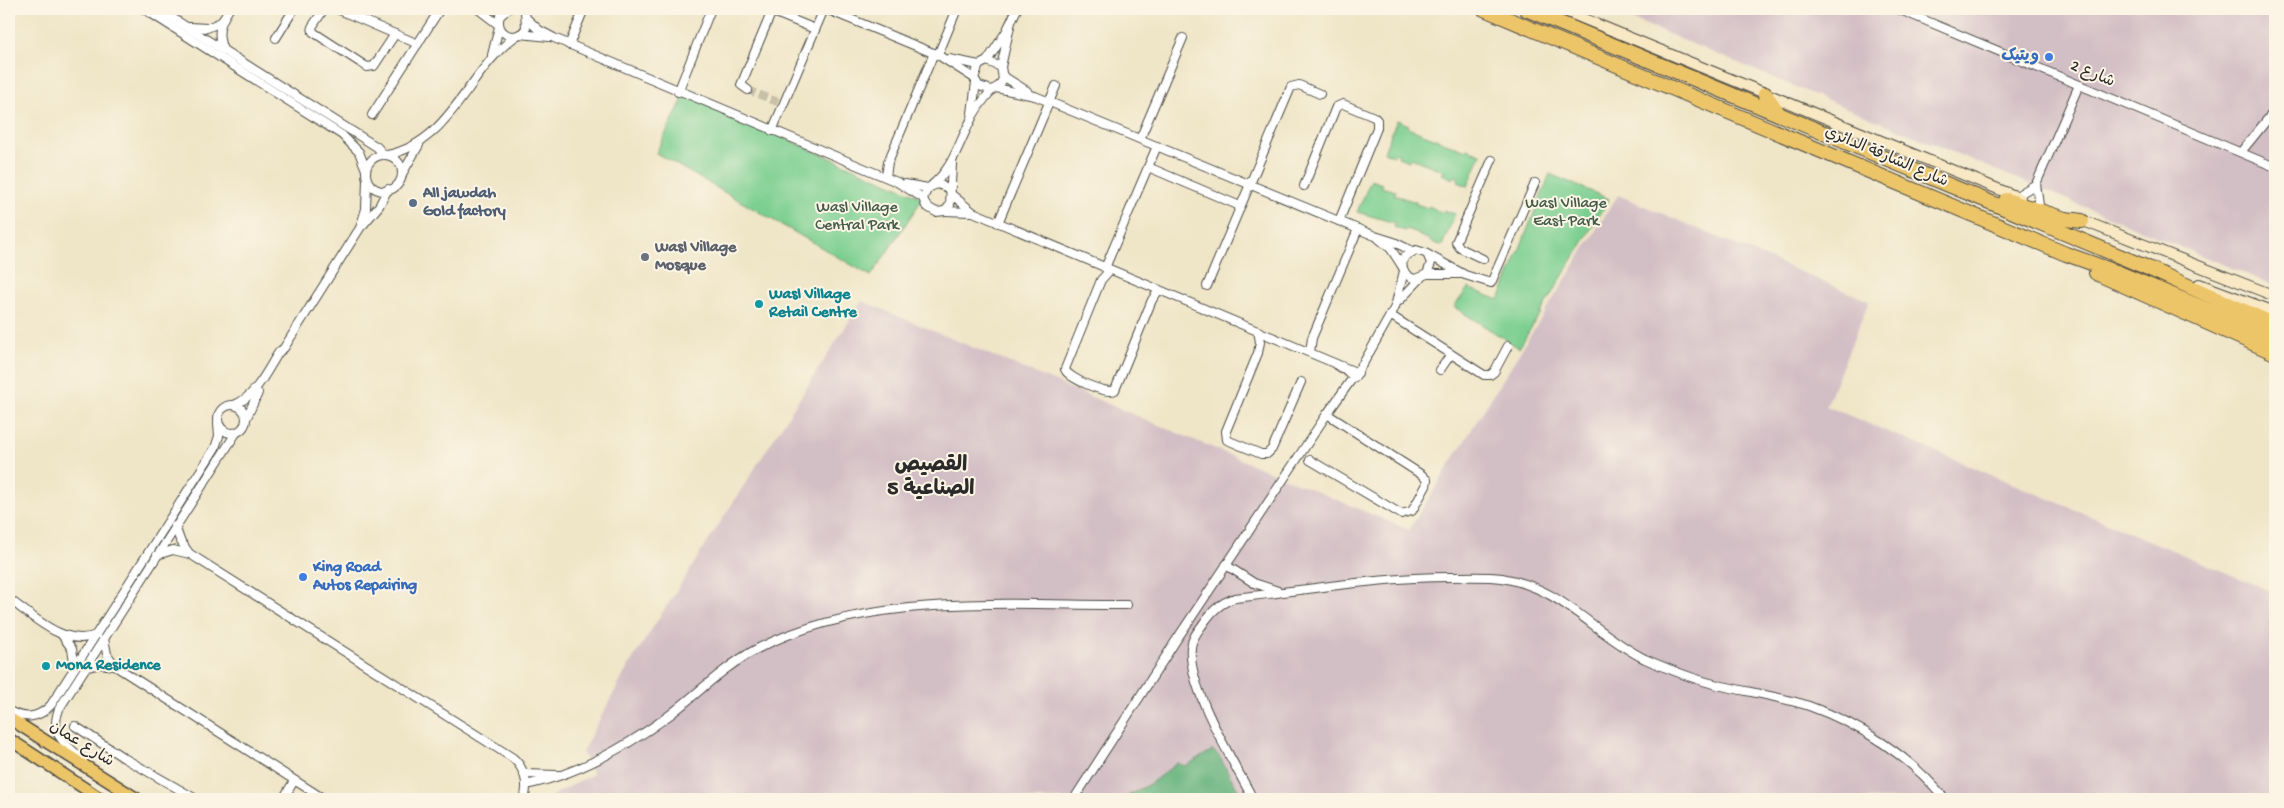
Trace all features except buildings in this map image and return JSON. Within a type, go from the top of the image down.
[{"type":"highway","name":"شارع الشارقة الدائري","points":[[1484,9],[2066,254],[2127,276],[2275,338]]},
{"type":"highway","name":"شارع الشارقة الدائري","points":[[1526,9],[2148,268],[2275,324]]},
{"type":"highway","points":[[1765,94],[1779,114]]},
{"type":"highway","points":[[1972,194],[2012,202],[2065,219],[2082,221]]},
{"type":"highway","points":[[2066,254],[2114,282],[2275,353]]},
{"type":"main road","name":"شارع عمان","points":[[9,718],[137,799]]},
{"type":"main road","name":"شارع عمان","points":[[9,739],[101,799]]},
{"type":"street","points":[[144,9],[342,136],[359,152],[366,170],[366,209],[360,228]]},
{"type":"street","points":[[158,9],[377,147],[386,155],[396,160],[402,174]]},
{"type":"street","points":[[223,50],[219,36],[221,22],[229,9]]},
{"type":"street","points":[[276,38],[294,9]]},
{"type":"street","points":[[324,9],[312,27],[313,32],[367,67],[374,66],[395,34]]},
{"type":"street","points":[[337,9],[418,44]]},
{"type":"street","points":[[372,115],[440,9]]},
{"type":"street","points":[[478,9],[499,26],[506,35],[554,38]]},
{"type":"street","points":[[487,9],[507,9]]},
{"type":"street","points":[[489,62],[496,45],[500,16],[507,9]]},
{"type":"street","points":[[517,9],[525,14],[539,30],[569,45],[897,182],[923,198],[928,209],[936,212],[973,212]]},
{"type":"street","points":[[569,45],[584,9]]},
{"type":"street","points":[[678,92],[711,9]]},
{"type":"street","points":[[772,130],[781,104],[815,29],[828,9],[936,54],[979,65],[987,62],[1011,22]]},
{"type":"street","points":[[886,177],[888,162],[957,9]]},
{"type":"street","points":[[923,198],[930,186],[943,175],[952,163],[970,122],[994,89],[1002,83],[1001,67],[1011,22],[1016,9]]},
{"type":"street","points":[[1560,9],[2015,197],[2039,204],[2275,296]]},
{"type":"street","name":"شارع 2","points":[[1898,9],[2275,167]]},
{"type":"street","points":[[748,90],[741,85],[769,10],[815,29]]},
{"type":"street","points":[[366,180],[377,190],[384,191],[397,186],[420,144],[448,115],[501,47],[526,28],[525,14]]},
{"type":"street","points":[[184,25],[199,29],[221,22]]},
{"type":"street","points":[[1140,139],[1183,38]]},
{"type":"street","points":[[936,54],[975,80],[983,89],[1016,90],[1035,96],[1412,251],[1421,251],[1465,275],[1489,284],[1494,282],[1535,183]]},
{"type":"street","points":[[987,62],[1001,67]]},
{"type":"street","points":[[970,122],[974,102],[975,80],[979,65]]},
{"type":"street","points":[[1003,76],[1035,96]]},
{"type":"street","points":[[1208,286],[1291,87],[1299,85],[1320,94]]},
{"type":"street","points":[[2039,204],[2036,184],[2079,85]]},
{"type":"street","points":[[998,223],[1056,86]]},
{"type":"street","points":[[1304,186],[1336,106],[1343,104],[1377,120],[1377,128],[1339,221]]},
{"type":"street","points":[[2241,152],[2275,110]]},
{"type":"street","points":[[366,170],[375,158],[404,151],[420,144]]},
{"type":"street","points":[[1157,146],[1108,269],[1101,280],[1065,369],[1070,376],[1106,392],[1115,390],[1152,300],[1159,290]]},
{"type":"street","points":[[1483,259],[1460,248],[1456,242],[1492,160]]},
{"type":"street","points":[[944,211],[950,205],[952,163]]},
{"type":"street","points":[[1148,167],[1240,206]]},
{"type":"street","points":[[897,182],[930,186],[942,184],[973,212],[1336,363],[1356,375]]},
{"type":"street","points":[[2015,197],[2036,184]]},
{"type":"street","points":[[91,771],[84,761],[63,743],[56,725],[59,708],[85,668],[100,637],[215,448],[219,436],[218,417],[220,411],[225,406],[234,405],[250,395],[279,352],[284,348],[360,228],[379,206],[388,189]]},
{"type":"street","points":[[1310,352],[1312,338],[1358,229]]},
{"type":"street","points":[[1376,236],[1391,249],[1410,278],[1420,279]]},
{"type":"street","points":[[1074,799],[1226,565],[1327,414],[1356,375],[1394,307],[1404,257],[1412,251]]},
{"type":"street","points":[[1427,274],[1431,264],[1428,256]]},
{"type":"street","points":[[2148,268],[2275,312]]},
{"type":"street","points":[[1394,307],[1427,274],[1465,275]]},
{"type":"street","points":[[1390,315],[1487,375],[1494,372],[1508,346]]},
{"type":"street","points":[[1258,331],[1260,342],[1258,353],[1226,431],[1227,440],[1261,454],[1270,452],[1301,382]]},
{"type":"street","points":[[9,711],[28,717],[43,712],[51,705],[75,667],[100,637],[157,555],[236,433],[244,427],[251,403],[283,354],[284,348]]},
{"type":"street","points":[[1440,370],[1451,354]]},
{"type":"street","points":[[234,405],[244,410],[246,417]]},
{"type":"street","points":[[1310,460],[1401,514],[1412,511],[1426,486],[1425,477],[1327,414]]},
{"type":"street","points":[[218,424],[225,432],[236,433]]},
{"type":"street","points":[[175,526],[180,540],[190,554]]},
{"type":"street","points":[[157,555],[173,550],[190,554],[513,758],[524,774],[526,785],[524,799]]},
{"type":"street","points":[[1226,565],[1262,587],[1285,592]]},
{"type":"street","points":[[1253,799],[1206,708],[1194,669],[1191,645],[1209,614],[1221,604],[1235,598],[1425,577],[1498,578],[1527,584],[1560,600],[1618,643],[1670,670],[1716,684],[1809,706],[1846,722],[1880,742],[1912,766],[1945,799]]},
{"type":"street","points":[[9,599],[61,634],[76,639],[100,637]]},
{"type":"street","points":[[526,785],[563,775],[602,757],[644,733],[741,658],[772,642],[821,625],[876,613],[925,608],[990,605],[1127,605]]},
{"type":"street","points":[[61,634],[72,649],[75,667]]},
{"type":"street","points":[[100,637],[107,654],[115,666],[324,799]]},
{"type":"street","points":[[85,668],[100,664],[115,666]]},
{"type":"street","points":[[75,726],[124,758],[196,799]]},
{"type":"street","points":[[524,774],[563,775]]},
{"type":"street","points":[[283,799],[294,781]]},
{"type":"shaded area","points":[[1608,9],[2275,9],[2275,286]]},
{"type":"shaded area","name":"القصيص الصناعية 5","points":[[1618,195],[1869,301],[1826,406],[2275,593],[2275,799],[546,799],[593,774],[582,752],[629,665],[862,301],[1409,530]]},
{"type":"green space","name":"Wasl Village Central Park","points":[[685,95],[923,198],[871,276],[656,153]]},
{"type":"green space","points":[[1397,120],[1409,125],[1408,128],[1466,151],[1467,149],[1481,154],[1468,186],[1458,182],[1459,178],[1455,176],[1453,179],[1442,174],[1444,171],[1411,158],[1409,161],[1398,157],[1399,154],[1395,153],[1394,156],[1384,152]]},
{"type":"green space","name":"Wasl Village East Park","points":[[1550,174],[1609,199],[1519,348],[1454,307],[1468,288],[1499,300]]},
{"type":"green space","points":[[1371,180],[1382,184],[1381,187],[1396,191],[1394,195],[1416,202],[1416,204],[1428,208],[1429,206],[1442,213],[1444,210],[1455,214],[1442,246],[1429,241],[1430,238],[1427,239],[1418,235],[1418,233],[1394,227],[1395,223],[1357,212]]},
{"type":"green space","points":[[1213,750],[1219,756],[1243,799],[1122,799],[1151,783],[1177,763],[1185,766]]},
{"type":"tunnel","points":[[748,90],[780,103]]},
{"type":"place","name":"ویتیک","points":[[2049,57]]},
{"type":"place","name":"All jawdah Gold factory","points":[[413,203]]},
{"type":"place","name":"Wasl Village Mosque","points":[[645,257]]},
{"type":"place","name":"Wasl Village Retail Centre","points":[[759,304]]},
{"type":"place","name":"King Road Autos Repairing","points":[[303,577]]},
{"type":"place","name":"Mona Residence","points":[[46,666]]},
{"type":"district","name":"القصيص الصناعية 5","points":[[931,478]]}]
